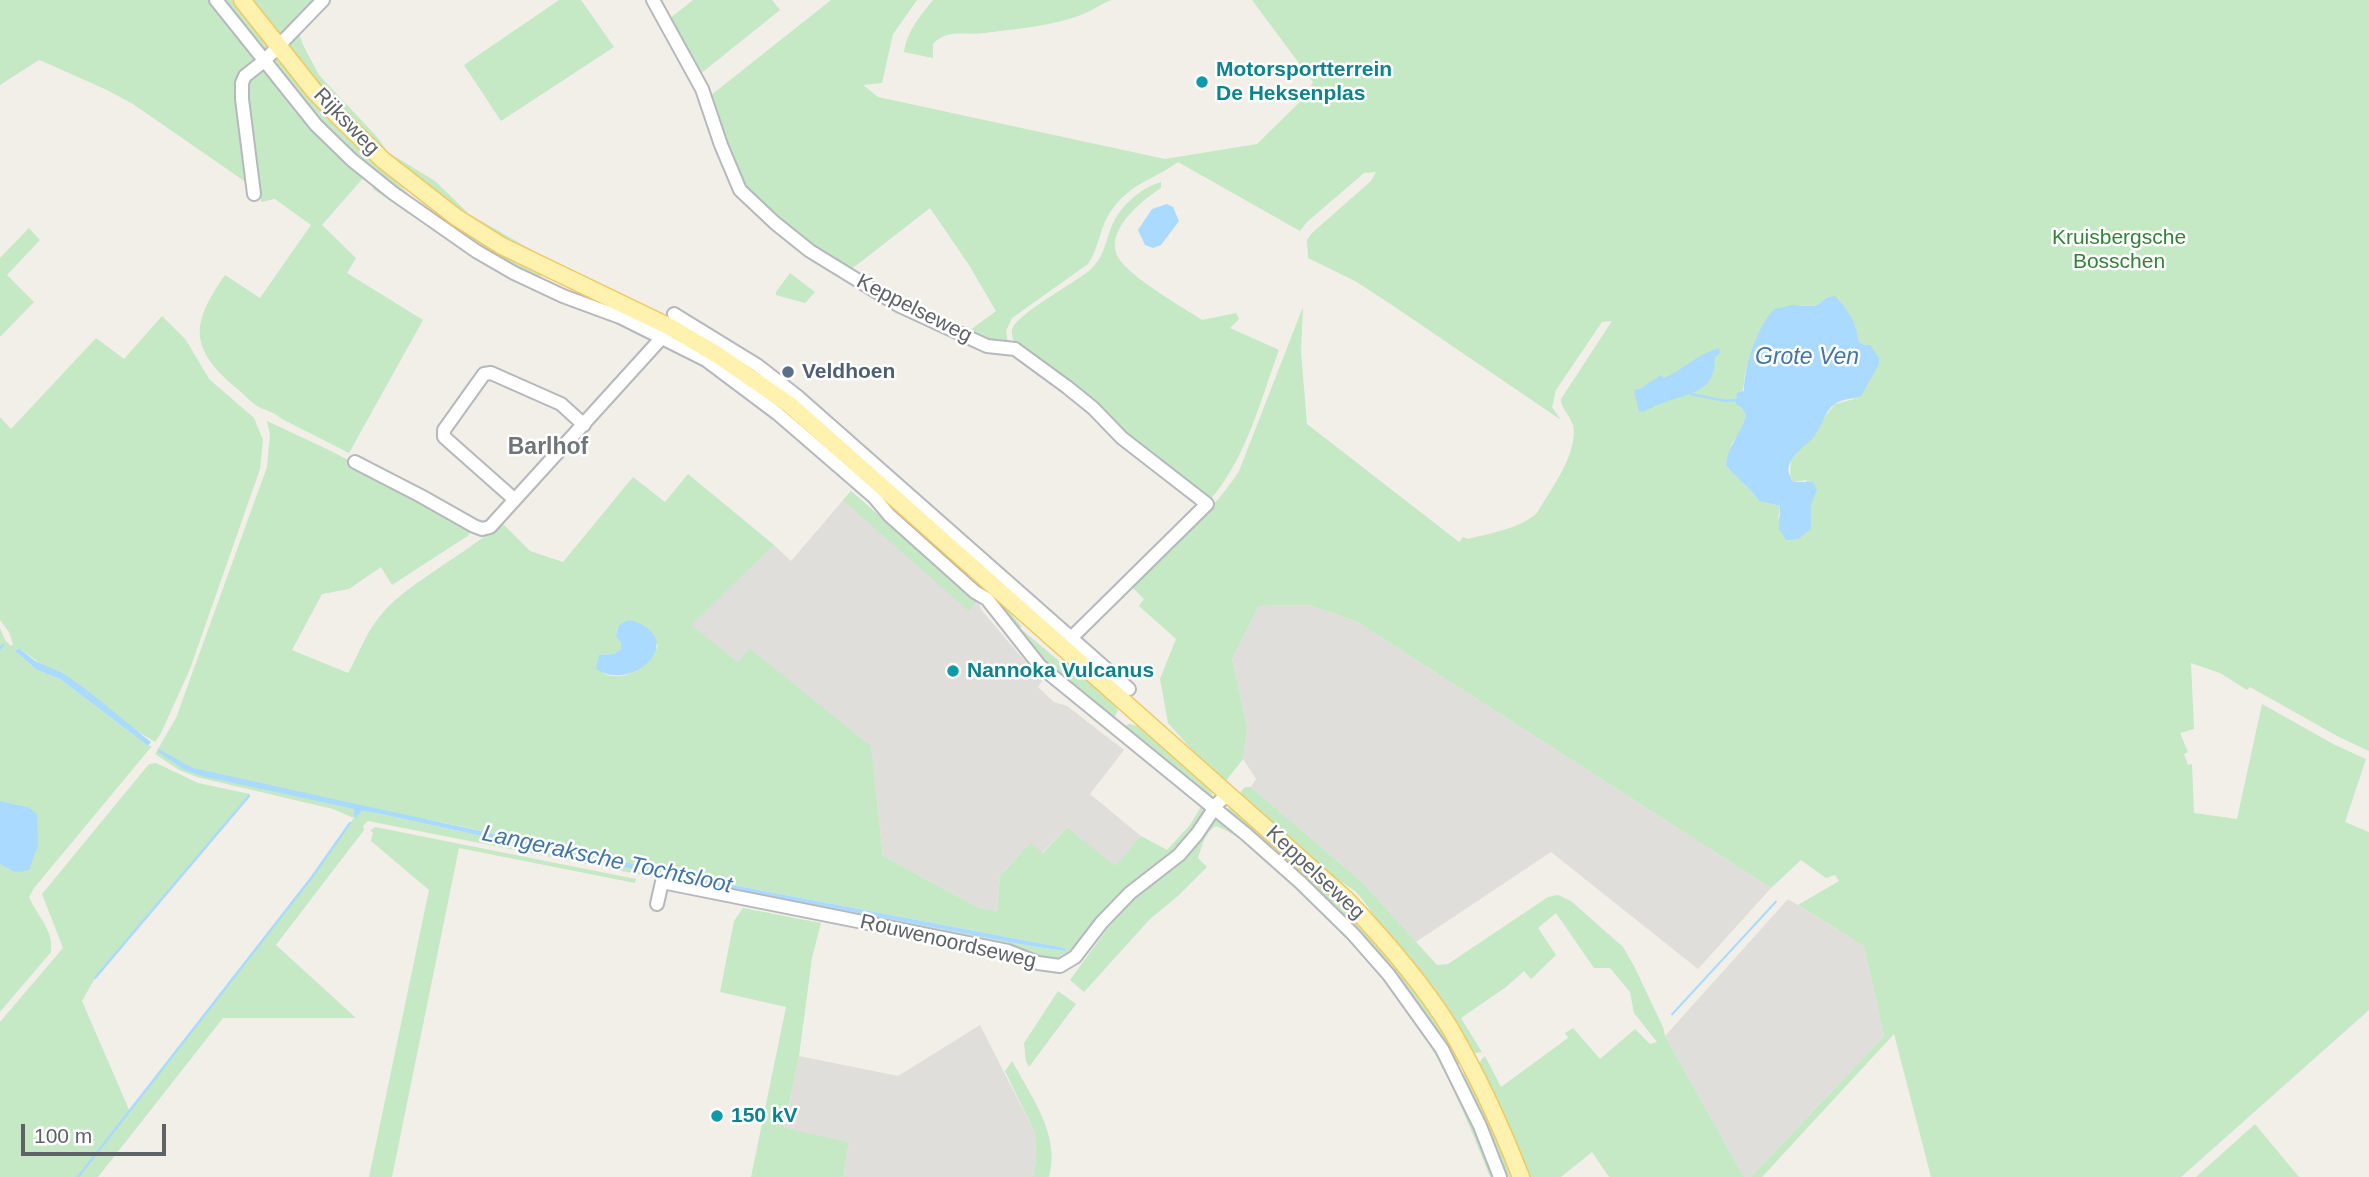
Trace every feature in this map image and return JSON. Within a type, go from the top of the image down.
[{"type":"main road","name":"Rijksweg","points":[[242,0],[315,92],[383,160],[421,190]]},
{"type":"main road","name":"Keppelseweg","points":[[421,190],[490,239],[669,326],[763,378],[790,405],[1067,643],[1130,708],[1346,899],[1382,937],[1441,1016],[1470,1065],[1498,1120],[1521,1177]]},
{"type":"street","name":"Rijksweg","points":[[216,0],[316,125],[369,175]]},
{"type":"street","points":[[254,194],[242,83],[323,0]]},
{"type":"street","name":"Keppelseweg","points":[[653,0],[702,89],[740,190],[775,223],[810,251],[898,305],[987,346],[1015,349],[1094,408],[1122,438],[1207,504],[1067,643],[1129,689]]},
{"type":"street","name":"Keppelseweg","points":[[369,175],[476,251],[540,285],[620,317],[669,326],[706,360],[778,414],[874,497],[889,515],[975,592],[987,599],[1040,666],[1214,808],[1301,883],[1353,934],[1389,975],[1417,1013],[1455,1074],[1500,1177]]},
{"type":"street","points":[[540,285],[548,269]]},
{"type":"street","points":[[355,462],[482,529],[490,527],[584,425],[669,326]]},
{"type":"street","points":[[514,499],[444,437],[444,430],[484,374],[491,373],[561,404],[584,425]]},
{"type":"street","points":[[1116,727],[1130,708]]},
{"type":"street","name":"Rouwenoordseweg","points":[[657,904],[662,882],[1009,951],[1038,963],[1060,966],[1075,957],[1102,922],[1130,893],[1179,855],[1214,808],[1228,794]]},
{"type":"street","points":[[1455,1074],[1470,1065]]},
{"type":"shaded area","points":[[851,491],[977,601],[983,612],[1042,681],[1038,687],[1054,702],[1067,706],[1124,750],[1090,794],[1141,836],[1115,867],[1067,827],[1042,853],[1029,844],[1000,876],[997,911],[979,908],[883,856],[871,746],[749,649],[738,662],[690,625],[774,545],[791,561]]},
{"type":"shaded area","points":[[1309,605],[1356,621],[1771,888],[1698,969],[1551,852],[1416,942],[1362,882],[1251,787],[1256,779],[1243,759],[1247,727],[1232,659],[1259,606]]},
{"type":"shaded area","points":[[1788,899],[1864,946],[1884,1036],[1751,1177],[1744,1177],[1665,1036]]},
{"type":"shaded area","points":[[980,1025],[1035,1133],[1036,1159],[1033,1177],[843,1177],[849,1142],[784,1129],[799,1056],[898,1076]]},
{"type":"green space","points":[[0,0],[211,0],[257,58],[242,71],[250,185],[133,104],[42,61],[39,60],[0,85]]},
{"type":"green space","points":[[219,0],[236,0],[272,45],[264,56]]},
{"type":"green space","points":[[251,0],[316,0],[283,34],[278,33]]},
{"type":"green space","points":[[559,0],[581,0],[614,47],[501,121],[464,65]]},
{"type":"green space","points":[[693,0],[772,0],[780,10],[699,75],[669,19]]},
{"type":"green space","name":"Kruisbergsche Bosschen","points":[[831,0],[917,0],[893,34],[882,83],[863,85],[878,97],[1165,159],[1257,144],[1306,96],[1313,82],[1252,0],[2369,0],[2369,751],[2250,687],[2247,690],[2220,673],[2191,663],[2194,729],[2180,733],[2188,752],[2184,754],[2188,765],[2192,764],[2194,813],[2237,819],[2262,704],[2335,745],[2366,759],[2345,822],[2369,832],[2369,1010],[2181,1177],[1931,1177],[1894,1034],[1762,1177],[1751,1177],[1884,1036],[1864,946],[1798,905],[1839,881],[1835,875],[1826,878],[1801,860],[1771,888],[1356,621],[1309,605],[1259,606],[1232,659],[1247,727],[1243,759],[1225,782],[1168,723],[1160,679],[1176,639],[1139,606],[1144,599],[1131,586],[1203,517],[1239,471],[1303,307],[1301,352],[1307,424],[1459,542],[1463,537],[1468,539],[1513,527],[1537,513],[1572,447],[1573,425],[1561,399],[1612,321],[1602,322],[1556,390],[1552,407],[1561,420],[1355,281],[1308,258],[1307,240],[1312,233],[1371,181],[1376,172],[1364,173],[1300,231],[1178,162],[1125,195],[1109,214],[1088,264],[1012,318],[1006,331],[1008,345],[965,334],[996,311],[930,208],[849,271],[776,219],[747,187],[725,147],[722,124],[710,96]],"holes":[[[1826,298],[1856,326],[1860,342],[1879,364],[1854,399],[1835,404],[1791,460],[1790,477],[1793,482],[1807,480],[1778,519],[1780,506],[1759,501],[1726,465],[1732,443],[1740,433],[1746,415],[1741,407],[1745,373],[1757,338],[1771,313],[1800,305],[1816,306]]]},
{"type":"green space","points":[[933,0],[1111,0],[1058,22],[945,36],[933,44],[933,58],[904,52],[911,31]]},
{"type":"green space","points":[[299,33],[319,75],[378,138],[387,151],[385,154],[352,123],[287,47],[288,42]]},
{"type":"green space","points":[[274,57],[283,62],[377,163],[375,165],[378,168],[380,165],[415,201],[542,274],[538,281],[433,218],[384,181],[329,132],[303,104],[271,64]]},
{"type":"green space","points":[[266,68],[411,211],[409,214],[373,189],[373,184],[364,177],[322,225],[356,258],[347,273],[423,320],[349,453],[256,405],[219,372],[202,345],[201,320],[214,291],[225,275],[260,298],[311,225],[275,199],[261,202],[245,103],[251,82]]},
{"type":"green space","points":[[391,154],[435,181],[469,214],[551,261],[502,239],[454,208],[428,183],[388,157]]},
{"type":"green space","points":[[1161,182],[1161,188],[1135,208],[1120,227],[1115,247],[1118,257],[1144,282],[1202,320],[1236,313],[1239,319],[1230,328],[1279,350],[1243,447],[1234,466],[1210,500],[1016,346],[1012,334],[1023,316],[1094,266],[1115,220],[1125,206],[1145,189]]},
{"type":"green space","points":[[29,228],[40,240],[7,275],[34,302],[0,337],[0,258]]},
{"type":"green space","points":[[790,273],[815,292],[805,303],[776,295]]},
{"type":"green space","points":[[162,316],[186,340],[209,379],[254,418],[263,440],[260,469],[190,669],[155,742],[134,729],[63,673],[42,665],[19,648],[15,651],[37,670],[60,679],[148,746],[152,746],[34,888],[29,897],[50,937],[51,952],[0,1012],[0,864],[9,870],[28,807],[0,801],[0,628],[5,640],[11,646],[13,644],[9,632],[0,620],[0,417],[11,429],[96,338],[124,359]]},
{"type":"green space","points":[[267,421],[329,450],[469,526],[469,535],[392,585],[381,567],[349,589],[322,594],[292,650],[348,673],[369,632],[389,606],[501,522],[530,551],[563,562],[633,477],[665,502],[688,474],[774,545],[691,625],[738,662],[749,648],[871,746],[883,856],[979,908],[997,911],[1000,876],[1030,843],[1043,853],[1067,827],[1115,866],[1141,836],[1167,850],[1190,825],[1202,805],[1166,779],[1168,777],[1206,802],[1204,816],[1182,845],[1105,909],[1072,952],[1054,961],[1018,949],[368,821],[363,826],[364,830],[276,945],[356,1018],[223,1018],[98,1177],[0,1177],[0,1022],[63,948],[42,894],[149,764],[156,763],[198,783],[250,794],[95,978],[82,1001],[130,1112],[312,877],[354,818],[333,809],[197,777],[179,770],[155,754],[176,718],[267,467],[270,434]],"holes":[[[617,628],[658,645],[649,659],[636,671],[611,676],[603,673],[599,655],[614,654],[621,649],[616,635]],[[362,808],[441,822],[727,884],[1065,948],[1064,951],[1024,945],[651,873],[381,814],[362,811],[355,817]]]},
{"type":"green space","points":[[851,491],[977,601],[969,611],[843,500]]},
{"type":"green space","points":[[905,519],[1002,603],[1022,627],[1014,628],[982,591],[903,522]]},
{"type":"green space","points":[[1021,629],[1074,671],[1068,669],[1060,677],[1016,630]]},
{"type":"green space","points":[[1069,672],[1074,676],[1078,672],[1114,702],[1118,711],[1113,719],[1068,681],[1062,679]]},
{"type":"green space","points":[[1129,724],[1142,727],[1210,787],[1213,797],[1123,728]]},
{"type":"green space","points":[[1245,787],[1251,787],[1362,882],[1437,965],[1448,964],[1548,897],[1558,895],[1571,901],[1623,947],[1665,1036],[1744,1177],[1609,1177],[1592,1152],[1561,1177],[1527,1177],[1478,1067],[1481,1060],[1485,1056],[1501,1087],[1568,1038],[1565,1033],[1573,1028],[1600,1059],[1635,1029],[1650,1044],[1657,1042],[1634,1013],[1630,992],[1610,968],[1594,968],[1556,913],[1538,928],[1556,955],[1531,979],[1524,971],[1461,1018],[1482,1052],[1471,1054],[1363,900],[1355,891],[1325,871],[1239,794]]},
{"type":"green space","points":[[1224,808],[1234,809],[1324,888],[1340,907],[1376,939],[1373,942],[1375,945],[1379,942],[1433,1013],[1463,1064],[1456,1064],[1396,975]]},
{"type":"green space","points":[[1219,818],[1238,831],[1366,954],[1422,1028],[1462,1096],[1496,1177],[1490,1177],[1445,1073],[1423,1033],[1398,997],[1358,950],[1300,891],[1261,854],[1228,831],[1216,826],[1209,832],[1198,858],[1207,867],[1150,919],[1084,992],[1070,980],[1118,914],[1214,819]]},
{"type":"green space","points":[[375,827],[636,879],[635,883],[459,848],[392,1177],[369,1177],[429,890],[371,841],[373,832],[370,831]]},
{"type":"green space","points":[[743,908],[821,923],[812,958],[799,1056],[784,1128],[849,1142],[843,1177],[751,1177],[786,1007],[720,992],[734,921]]},
{"type":"green space","points":[[1058,991],[1076,1004],[1029,1067],[1024,1043]]},
{"type":"green space","points":[[1012,1061],[1048,1132],[1052,1162],[1049,1177],[1033,1177],[1036,1159],[1035,1133],[1005,1071]]},
{"type":"green space","points":[[1467,1070],[1515,1177],[1505,1177],[1462,1078]]},
{"type":"green space","points":[[2255,1124],[2299,1177],[2196,1177]]},
{"type":"water","points":[[1167,204],[1173,207],[1179,221],[1161,245],[1153,248],[1145,245],[1138,230],[1152,209]]},
{"type":"water","name":"Grote Ven","points":[[1835,296],[1851,317],[1858,339],[1862,344],[1870,345],[1879,358],[1879,364],[1861,396],[1835,404],[1826,414],[1813,438],[1791,460],[1789,474],[1793,482],[1813,482],[1817,490],[1811,505],[1811,529],[1798,539],[1786,540],[1779,529],[1780,506],[1759,501],[1726,465],[1729,451],[1746,415],[1736,404],[1737,393],[1744,391],[1746,371],[1753,348],[1762,326],[1774,309],[1792,305],[1816,306],[1826,298]]},
{"type":"water","name":"Grote Ven","points":[[1719,348],[1720,353],[1715,357],[1714,368],[1707,384],[1693,393],[1639,411],[1634,390],[1661,375],[1664,378],[1671,375]]},
{"type":"water","points":[[630,620],[648,628],[656,639],[656,650],[650,661],[626,674],[611,675],[596,669],[599,655],[614,654],[621,649],[621,643],[616,636],[617,630],[622,623]]},
{"type":"water","points":[[19,648],[35,661],[63,673],[151,742],[148,746],[60,679],[37,670],[15,651]]},
{"type":"water","name":"Langeraksche Tochtsloot","points":[[159,749],[193,768],[727,884],[1065,948],[1065,951],[651,873],[381,814],[362,811],[356,818],[354,809],[202,776],[185,770],[158,752]]},
{"type":"water","points":[[0,801],[28,807],[37,814],[38,845],[29,870],[14,871],[0,864]]},
{"type":"water","points":[[1776,900],[1777,902],[1672,1016],[1671,1014]]},
{"type":"waterway","points":[[1691,394],[1725,401],[1737,400]]},
{"type":"waterway","points":[[0,649],[3,645]]},
{"type":"waterway","points":[[95,978],[249,796]]},
{"type":"waterway","points":[[78,1177],[312,877],[350,823]]},
{"type":"place","name":"Motorsportterrein De Heksenplas","points":[[1202,82]]},
{"type":"place","name":"Veldhoen","points":[[788,372]]},
{"type":"place","name":"Nannoka Vulcanus","points":[[953,671]]},
{"type":"place","name":"150 kV","points":[[717,1116]]},
{"type":"district","name":"Barlhof","points":[[548,448]]}]
